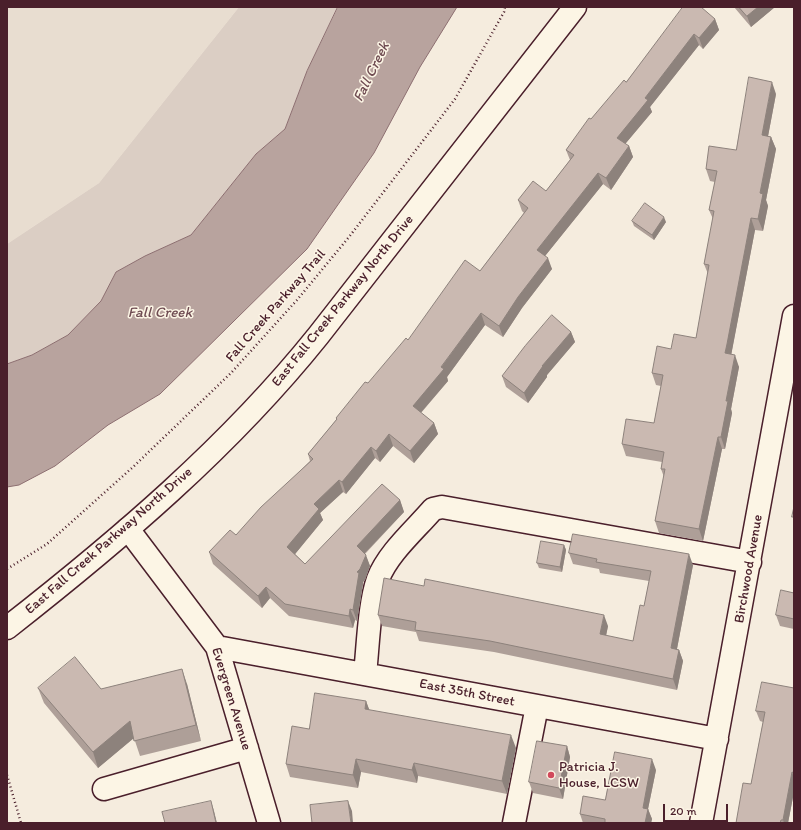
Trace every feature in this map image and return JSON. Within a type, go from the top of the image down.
[{"type":"street","name":"East Fall Creek Parkway North Drive","points":[[7,628],[128,529],[201,461],[278,383],[322,330],[575,7]]},
{"type":"street","name":"Birchwood Avenue","points":[[702,823],[794,316]]},
{"type":"street","points":[[365,674],[374,598],[378,579],[390,558],[433,509],[442,507],[750,562]]},
{"type":"street","name":"Evergreen Avenue","points":[[128,529],[217,647],[269,823]]},
{"type":"street","name":"East 35th Street","points":[[217,647],[717,739]]},
{"type":"street","points":[[514,823],[537,706]]},
{"type":"street","points":[[104,789],[247,748]]},
{"type":"path","name":"Fall Creek Parkway Trail","points":[[7,569],[47,544],[133,467],[231,373],[297,300],[349,237],[455,99],[504,12],[505,7]]},
{"type":"path","points":[[7,775],[21,823]]},
{"type":"shaded area","points":[[7,7],[239,7],[99,183],[7,244]]},
{"type":"shaded area","points":[[239,7],[338,7],[307,71],[285,129],[256,154],[191,235],[145,256],[116,272],[101,301],[68,335],[32,355],[7,364],[7,244],[99,183]]},
{"type":"water","name":"Fall Creek","points":[[338,7],[457,7],[420,67],[374,153],[307,249],[160,394],[108,425],[55,466],[19,485],[7,487],[7,364],[32,355],[68,335],[101,301],[116,272],[145,256],[191,235],[256,154],[285,129],[307,71]]},
{"type":"building","points":[[683,7],[701,7],[715,19],[699,38],[694,34],[645,98],[648,100],[617,138],[629,146],[606,178],[598,173],[537,250],[548,258],[518,297],[499,326],[481,313],[441,367],[444,369],[413,406],[434,423],[410,451],[389,434],[376,451],[371,447],[342,482],[339,480],[314,504],[319,509],[287,547],[305,564],[382,484],[400,500],[357,546],[366,555],[360,569],[357,572],[359,573],[353,610],[350,609],[349,616],[285,604],[266,587],[258,596],[209,552],[230,530],[236,535],[261,507],[313,459],[308,454],[365,382],[368,383],[406,338],[408,340],[465,260],[480,271],[528,208],[518,200],[533,181],[546,191],[574,155],[566,150],[589,118],[591,119],[624,80],[626,82]]},
{"type":"building","points":[[739,7],[758,7],[747,16]]},
{"type":"building","points":[[749,77],[772,82],[762,135],[771,137],[760,193],[763,194],[758,219],[751,218],[725,353],[735,355],[721,437],[718,437],[699,529],[655,521],[665,469],[661,469],[664,452],[622,444],[626,419],[654,423],[663,375],[652,373],[657,346],[671,349],[674,334],[696,338],[709,265],[704,264],[714,211],[709,210],[717,171],[706,169],[709,146],[736,150]]},
{"type":"building","points":[[645,203],[664,217],[652,235],[632,221]]},
{"type":"building","points":[[552,315],[571,332],[542,366],[524,393],[502,376],[525,346]]},
{"type":"building","points":[[573,534],[689,554],[671,648],[679,650],[673,679],[490,641],[415,630],[416,622],[378,615],[384,578],[424,586],[425,579],[604,615],[600,634],[633,641],[640,605],[644,606],[651,571],[596,562],[597,559],[569,553]]},
{"type":"building","points":[[541,541],[564,545],[560,567],[537,563]]},
{"type":"building","points":[[781,590],[794,593],[794,619],[776,615]]},
{"type":"building","points":[[75,657],[101,689],[182,669],[196,725],[134,741],[130,721],[93,752],[38,688]]},
{"type":"building","points":[[762,682],[794,688],[794,773],[792,772],[783,820],[781,820],[780,823],[736,823],[743,783],[751,784],[765,712],[756,711]]},
{"type":"building","points":[[315,693],[366,701],[365,709],[511,735],[502,781],[414,763],[412,770],[356,759],[353,775],[286,764],[292,726],[309,729]]},
{"type":"building","name":"Patricia J. House, LCSW","points":[[537,741],[567,746],[559,788],[529,782]]},
{"type":"building","points":[[615,752],[652,759],[643,808],[648,809],[645,823],[605,823],[605,819],[580,814],[583,796],[605,800]]},
{"type":"building","points":[[211,801],[216,823],[165,823],[162,812]]},
{"type":"building","points":[[348,801],[351,823],[312,823],[310,805]]},
{"type":"place","name":"Patricia J. House, LCSW","points":[[551,775]]}]
